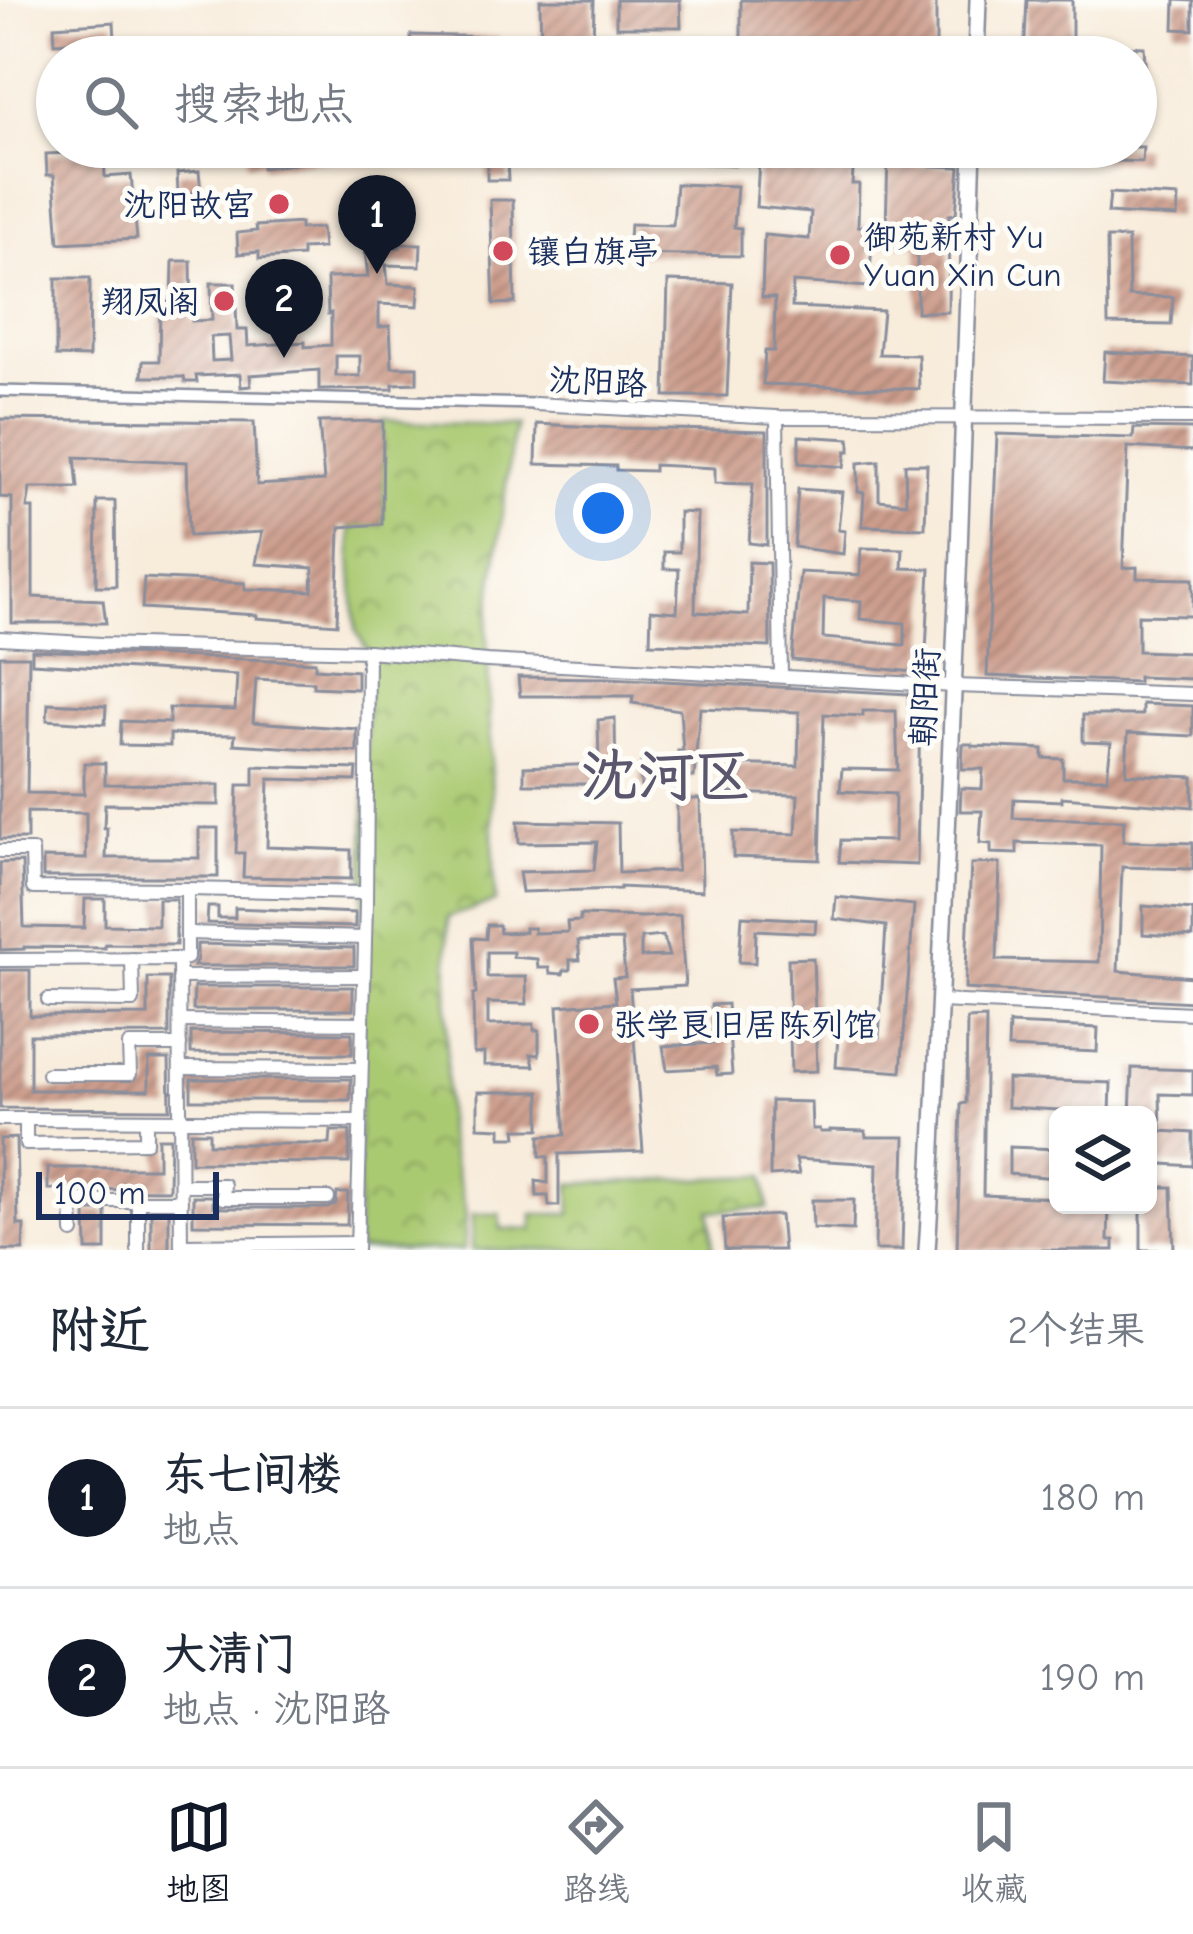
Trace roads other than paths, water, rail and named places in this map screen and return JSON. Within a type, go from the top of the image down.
[{"type":"street","points":[[977,36],[978,0]]},
{"type":"street","name":"朝阳街","points":[[927,1250],[955,686],[972,168]]},
{"type":"street","name":"沈阳路","points":[[0,391],[535,404],[777,417],[1193,418]]},
{"type":"street","points":[[777,417],[781,676]]},
{"type":"street","points":[[0,638],[368,651],[955,686],[1193,694]]},
{"type":"street","points":[[179,958],[181,1247],[357,1247],[368,651]]},
{"type":"street","points":[[0,851],[32,851],[33,888],[365,892]]},
{"type":"street","points":[[0,960],[187,958],[187,889]]},
{"type":"street","points":[[187,933],[365,938]]},
{"type":"street","points":[[48,1000],[133,1001],[132,959]]},
{"type":"street","points":[[179,977],[364,976]]},
{"type":"street","points":[[940,1001],[1193,1013]]},
{"type":"street","points":[[180,1021],[363,1023]]},
{"type":"street","points":[[47,1075],[130,1074],[129,1045],[180,1045]]},
{"type":"street","points":[[180,1068],[362,1069]]},
{"type":"street","points":[[0,1119],[360,1121]]},
{"type":"street","points":[[26,1119],[26,1144],[146,1142],[146,1120]]},
{"type":"street","points":[[181,1185],[224,1185],[224,1198],[328,1198]]},
{"type":"street","points":[[73,1232],[72,1201],[181,1201]]},
{"type":"street","points":[[138,1201],[138,1250]]},
{"type":"place","name":"沈阳故宫","points":[[279,204]]},
{"type":"place","name":"镶白旗亭","points":[[503,251]]},
{"type":"place","name":"御苑新村 Yu Yuan Xin Cun","points":[[840,255]]},
{"type":"place","name":"东七间楼","points":[[377,274]]},
{"type":"place","name":"翔凤阁","points":[[224,301]]},
{"type":"place","name":"大清门","points":[[284,358]]},
{"type":"place","name":"张学良旧居陈列馆","points":[[589,1024]]},
{"type":"district","name":"沈河区","points":[[666,775]]}]
